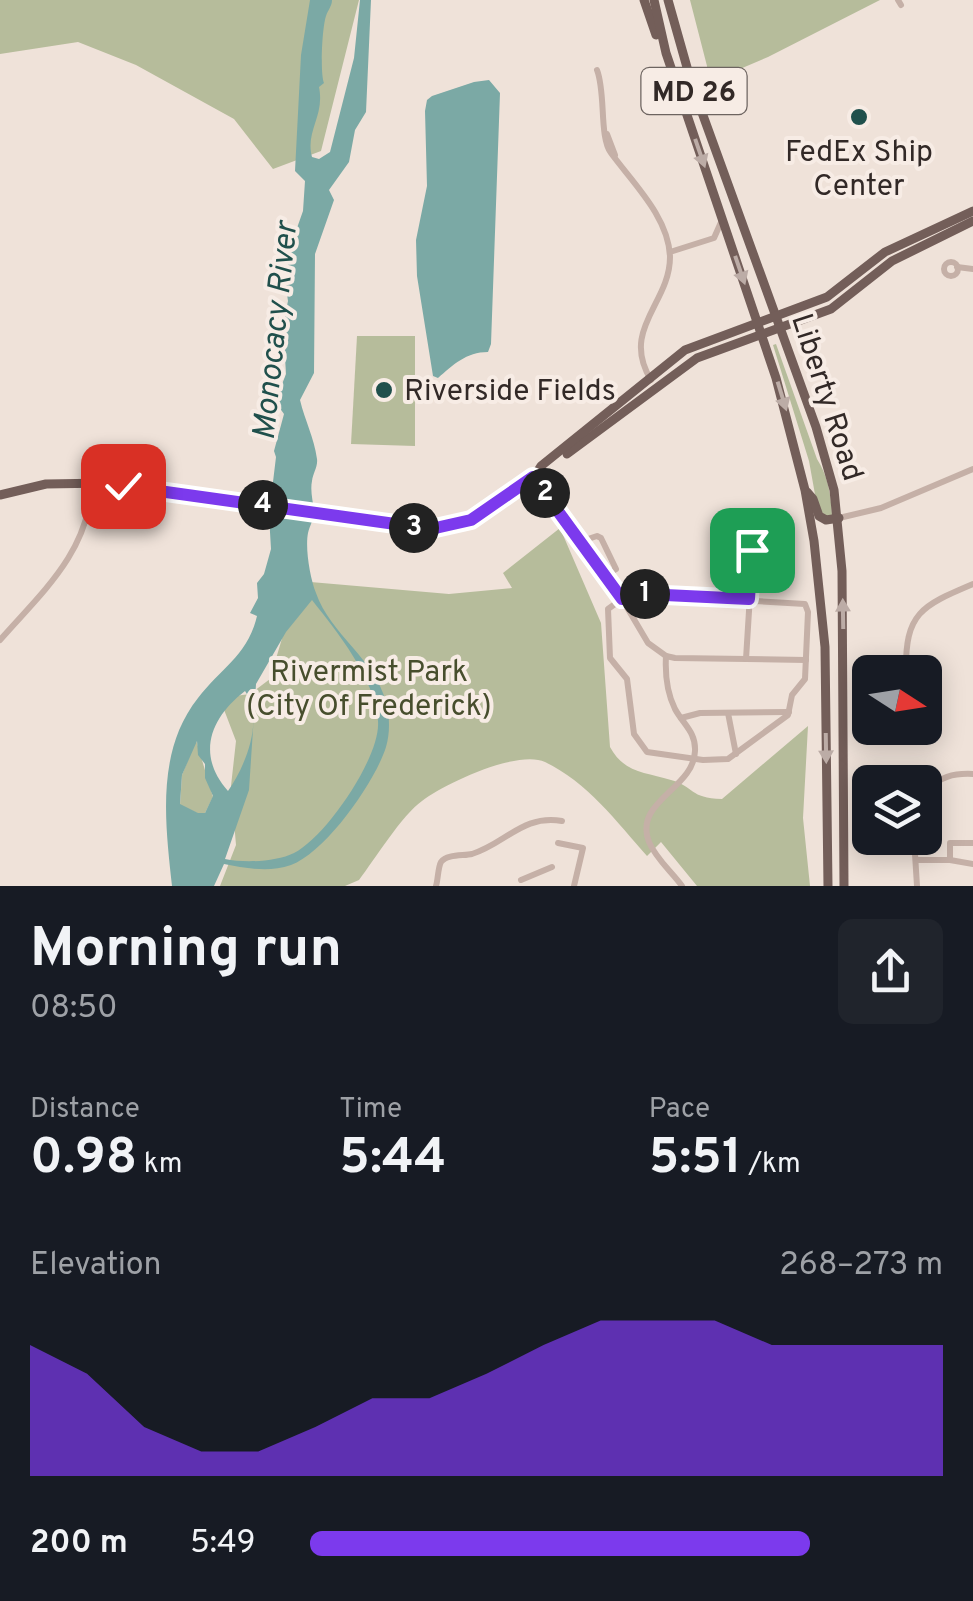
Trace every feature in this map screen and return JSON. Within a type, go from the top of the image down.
[{"type":"main road","points":[[644,0],[660,46],[666,52]]},
{"type":"main road","name":"Liberty Road","points":[[654,0],[666,52],[788,416],[805,490],[816,554],[824,647],[828,886]]},
{"type":"main road","name":"Liberty Road","points":[[668,0],[692,86],[823,446],[836,502],[842,571],[844,886]]},
{"type":"main road","points":[[0,495],[46,484],[92,483],[422,529],[459,524],[483,513],[536,474],[653,382],[692,346],[827,297],[885,252],[973,210]]},
{"type":"main road","points":[[653,382],[696,358],[831,308],[892,261],[973,220]]},
{"type":"main road","points":[[805,490],[819,516],[826,520],[839,518]]},
{"type":"street","points":[[597,70],[607,133],[615,155],[657,215],[670,252],[667,278],[642,335],[642,358],[653,382]]},
{"type":"street","points":[[670,252],[714,238],[722,219]]},
{"type":"street","points":[[957,267],[973,269]]},
{"type":"street","points":[[839,518],[902,500],[973,469]]},
{"type":"street","points":[[536,474],[648,643],[666,656],[806,660]]},
{"type":"street","points":[[0,640],[76,548],[90,513],[92,483]]},
{"type":"street","points":[[836,502],[856,515]]},
{"type":"street","points":[[746,659],[754,543],[768,530],[790,526]]},
{"type":"street","points":[[582,542],[600,538],[616,568],[606,575]]},
{"type":"street","points":[[906,655],[906,640],[916,616],[930,603],[973,584]]},
{"type":"street","points":[[644,594],[798,602],[807,606],[804,682],[792,695],[790,712],[728,760],[647,752],[636,740],[628,679],[610,658],[608,609],[622,599],[644,594]]},
{"type":"street","points":[[666,656],[667,686],[692,734],[694,759],[686,777],[655,806],[647,822],[650,844],[682,886]]},
{"type":"street","points":[[681,718],[692,713],[790,712]]},
{"type":"street","points":[[728,713],[736,754]]},
{"type":"street","points":[[942,778],[973,774]]},
{"type":"street","points":[[436,886],[445,858],[475,853],[536,820],[562,820]]},
{"type":"street","points":[[558,843],[582,848],[574,886]]},
{"type":"street","points":[[950,860],[950,843],[973,843]]},
{"type":"street","points":[[916,855],[917,886]]},
{"type":"street","points":[[916,860],[973,864]]},
{"type":"street","points":[[521,880],[552,867]]},
{"type":"green space","points":[[0,0],[359,0],[321,151],[273,169],[234,119],[136,65],[78,42],[0,54]]},
{"type":"green space","points":[[690,0],[880,0],[707,83],[707,66]]},
{"type":"green space","name":"Riverside Fields","points":[[357,336],[415,336],[415,446],[351,444]]},
{"type":"green space","points":[[776,344],[826,479],[832,515],[828,517],[818,511],[809,461],[773,345]]},
{"type":"green space","name":"Rivermist Park (City Of Frederick)","points":[[560,528],[601,623],[610,747],[622,762],[679,783],[703,797],[722,799],[808,726],[803,818],[810,886],[697,886],[661,842],[647,856],[574,780],[533,759],[482,770],[432,794],[406,816],[359,880],[345,886],[220,886],[236,845],[231,786],[236,741],[223,707],[235,696],[250,694],[270,679],[299,581],[449,594],[512,588],[503,573]]},
{"type":"green space","points":[[196,740],[213,797],[205,813],[199,814],[180,805],[182,775]]},
{"type":"water","points":[[310,0],[332,0],[323,30],[324,83],[319,87],[319,107],[311,139],[312,157],[319,159],[330,152],[354,58],[360,0],[371,0],[366,112],[355,130],[349,162],[329,190],[334,200],[315,254],[314,373],[300,400],[317,459],[311,485],[314,514],[307,539],[312,579],[331,621],[380,687],[388,713],[388,736],[380,762],[348,814],[305,858],[274,869],[224,864],[214,886],[172,886],[166,812],[169,764],[175,741],[198,698],[232,661],[253,630],[257,616],[250,613],[271,549],[269,515],[274,451],[284,414],[279,407],[279,392],[286,374],[285,281],[291,245],[303,211],[305,181],[295,171],[301,55]],"holes":[[[312,600],[353,656],[370,688],[378,721],[371,755],[349,795],[307,844],[287,856],[269,860],[225,859],[249,790],[256,684],[286,632]],[[245,691],[251,702],[253,729],[241,769],[228,791],[212,764],[210,751],[216,725]],[[197,741],[213,796],[205,813],[180,804],[182,775]]]},
{"type":"water","points":[[489,80],[500,93],[491,344],[488,352],[466,357],[438,378],[433,376],[417,276],[416,240],[427,186],[425,111],[432,96]]},
{"type":"place","name":"FedEx Ship Center","points":[[859,117]]},
{"type":"place","name":"Riverside Fields","points":[[384,390]]},
{"type":"route","points":[[123,486],[431,529],[471,520],[533,477],[622,599],[644,594],[749,599],[752,550]]},
{"type":"water label","name":"Monocacy River","points":[[274,331]]}]
